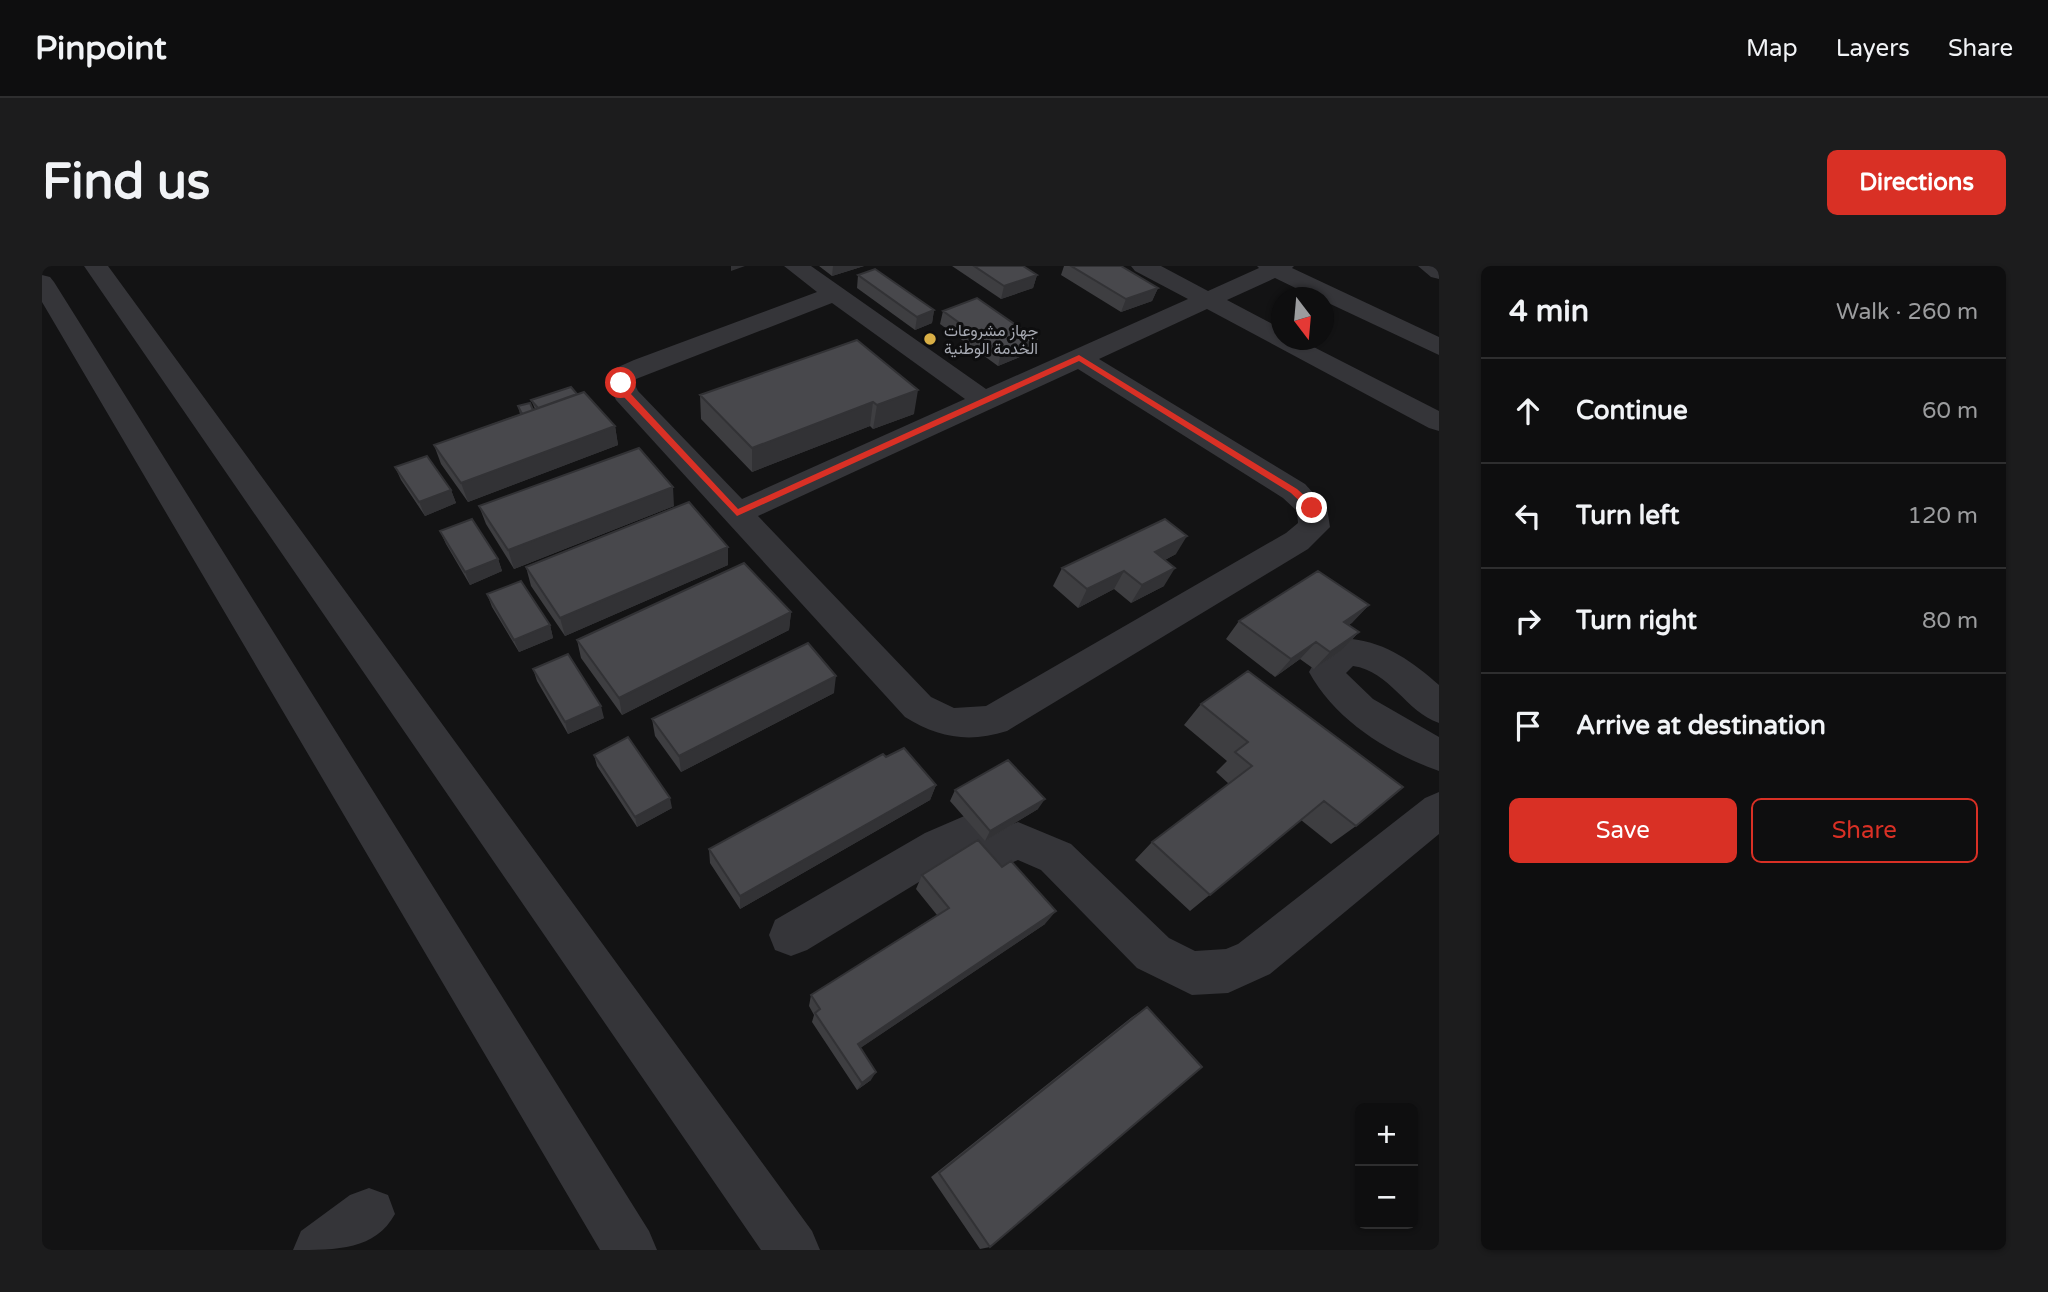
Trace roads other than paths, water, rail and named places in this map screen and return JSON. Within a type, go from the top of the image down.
[{"type":"street","points":[[96,266],[793,1250]]},
{"type":"street","points":[[796,266],[985,401]]},
{"type":"street","points":[[1430,266],[1439,272]]},
{"type":"street","points":[[1148,267],[1271,333]]},
{"type":"street","points":[[737,513],[1275,267],[1439,347]]},
{"type":"street","points":[[42,282],[630,1250]]},
{"type":"street","points":[[835,294],[643,366],[625,374],[621,383],[626,394],[918,707],[941,721],[966,725],[993,720],[1297,541],[1314,527],[1312,508],[1294,491],[1079,358]]},
{"type":"street","points":[[1303,350],[1439,422]]},
{"type":"street","points":[[1439,708],[1398,671],[1376,657],[1357,652],[1342,656],[1331,663],[1327,672],[1331,682],[1363,709],[1439,755]]},
{"type":"street","points":[[791,935],[969,832],[992,852],[1018,840],[1056,857],[1153,953],[1192,974],[1228,971],[1254,960],[1439,810]]},
{"type":"street","points":[[320,1250],[369,1214]]},
{"type":"place","name":"جهاز مشروعات الخدمة الوطنية","points":[[930,339]]}]
